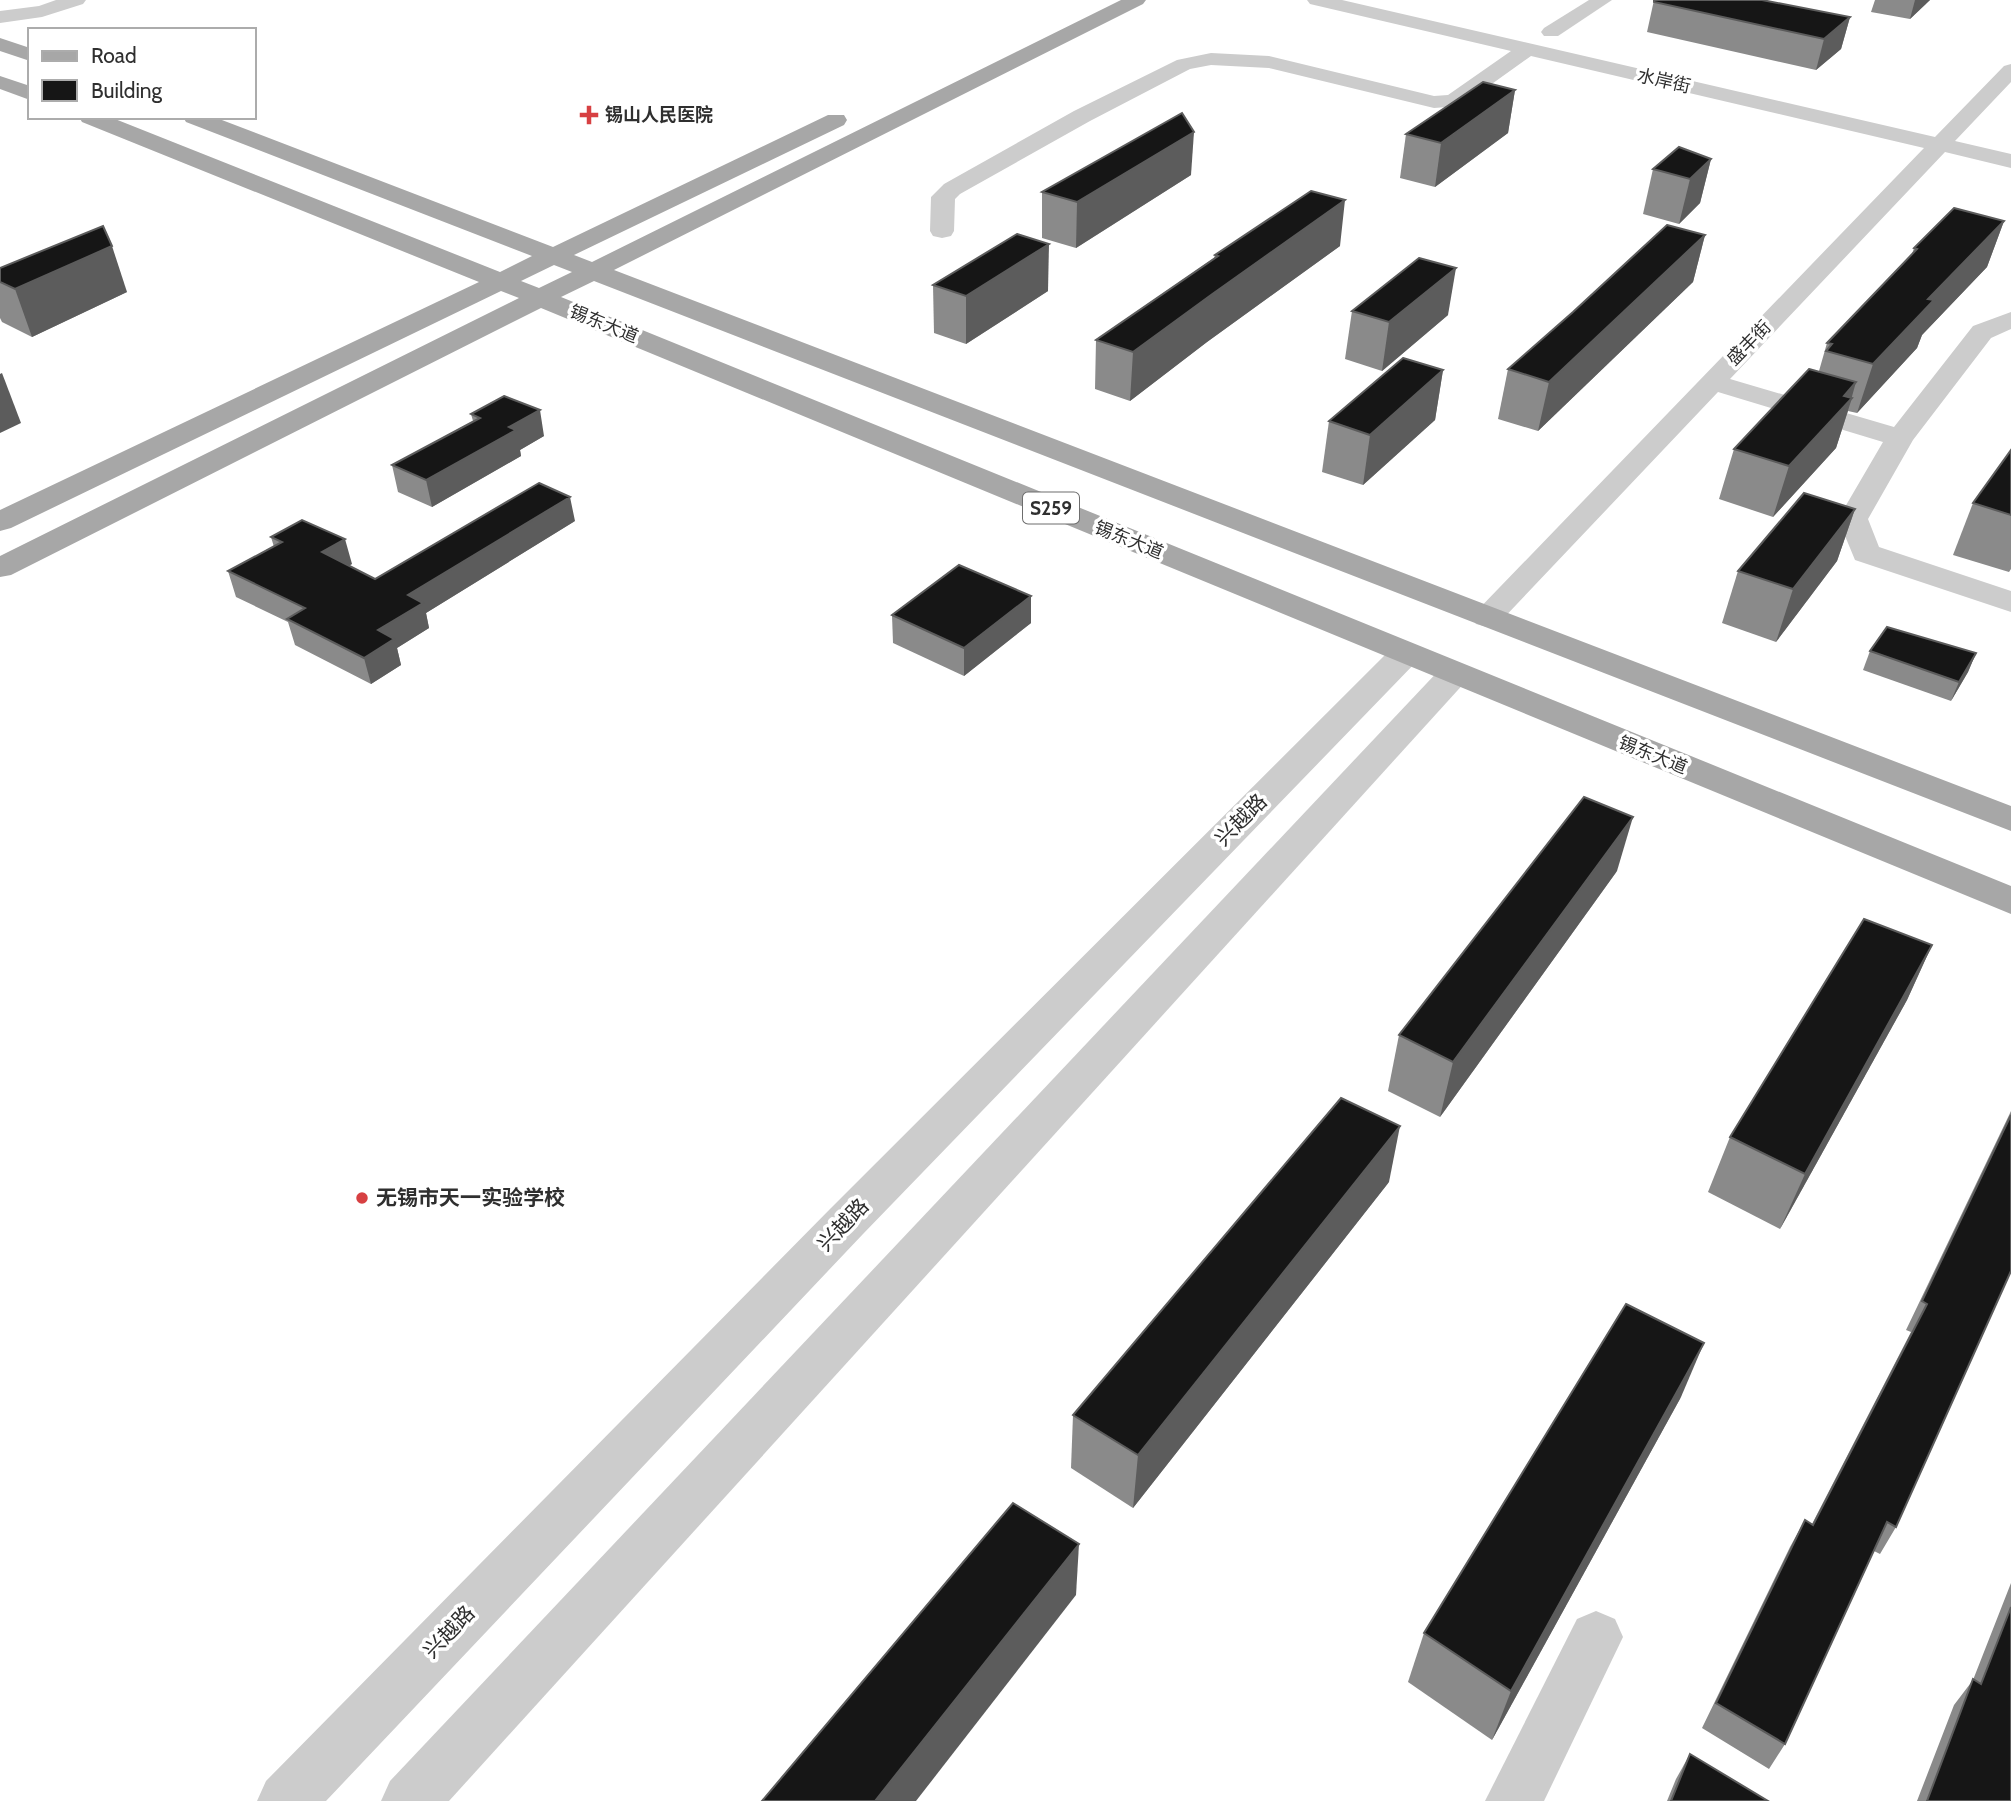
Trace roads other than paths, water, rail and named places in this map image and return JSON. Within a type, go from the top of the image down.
[{"type":"main road","points":[[0,568],[1136,0]]},
{"type":"main road","points":[[0,44],[27,54]]},
{"type":"main road","points":[[0,82],[28,93]]},
{"type":"main road","points":[[0,522],[854,111]]},
{"type":"main road","name":"锡东大道","points":[[95,119],[499,281],[2011,901]]},
{"type":"main road","points":[[199,119],[2011,820]]},
{"type":"street","points":[[0,16],[41,11],[76,0]]},
{"type":"street","name":"水岸街","points":[[1317,0],[2011,161]]},
{"type":"street","points":[[1551,32],[1602,0]]},
{"type":"street","points":[[27,54],[24,35],[41,11]]},
{"type":"street","points":[[1525,26],[1578,38]]},
{"type":"street","points":[[942,231],[943,197],[952,189],[1082,116],[1184,64],[1211,59],[1269,61],[1434,102],[1453,101],[1527,49]]},
{"type":"street","name":"盛丰街","points":[[1487,617],[1939,145],[1972,126],[2011,70]]},
{"type":"street","points":[[1932,117],[1972,126]]},
{"type":"street","points":[[2011,320],[1982,332],[1900,438],[1853,519],[1866,553],[2011,602]]},
{"type":"street","points":[[1712,382],[1900,438]]},
{"type":"street","name":"兴越路","points":[[286,1801],[847,1221],[1406,653]]},
{"type":"street","points":[[410,1801],[1455,673]]},
{"type":"street","points":[[1514,1801],[1596,1637]]},
{"type":"place","name":"锡山人民医院","points":[[589,115]]},
{"type":"place","name":"无锡市天一实验学校","points":[[362,1198]]}]
